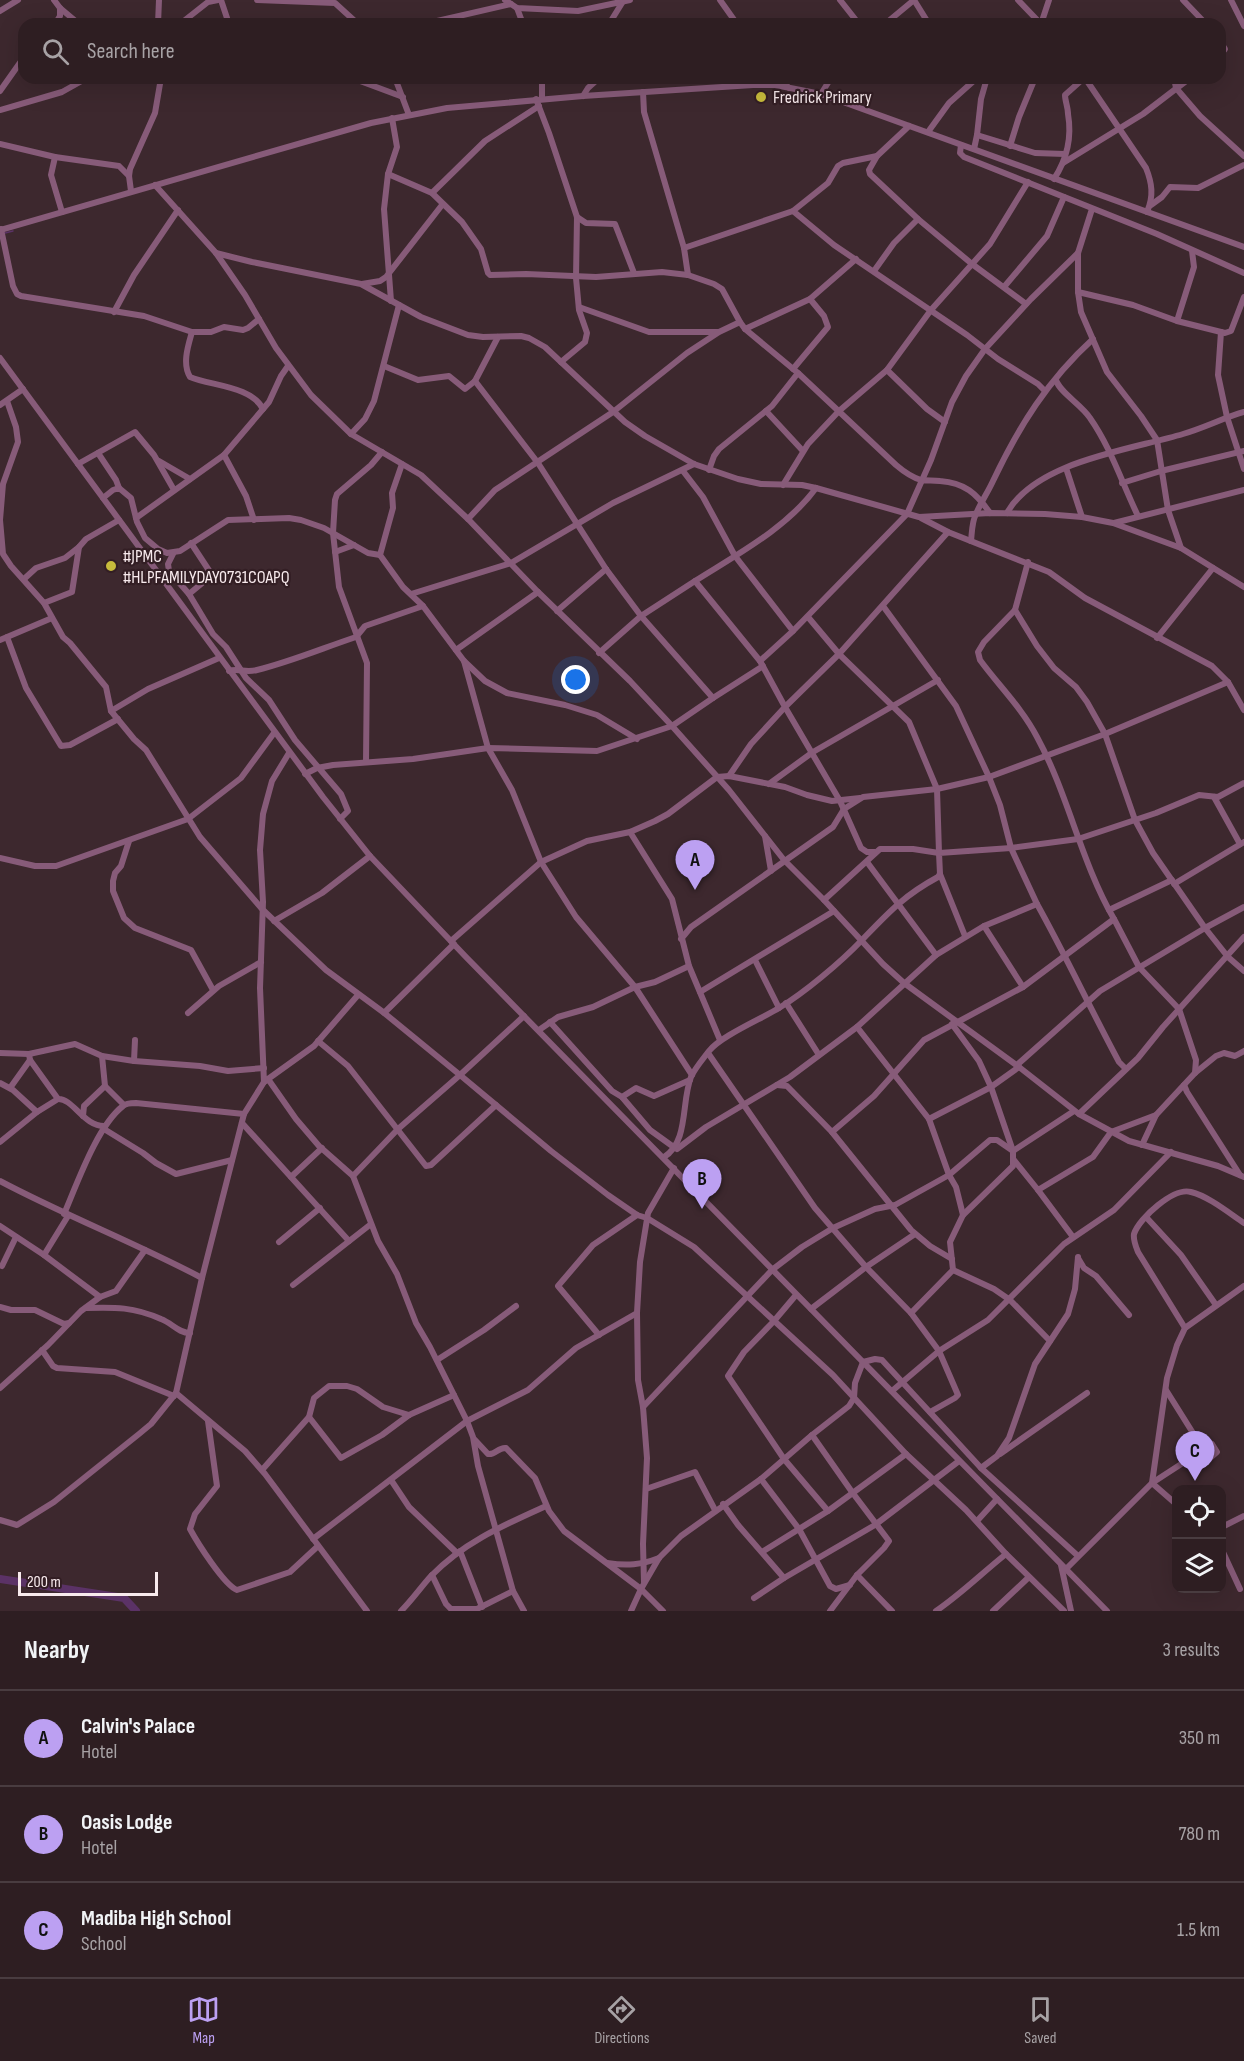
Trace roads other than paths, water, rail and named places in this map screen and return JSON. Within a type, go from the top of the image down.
[{"type":"street","points":[[0,11],[18,0]]},
{"type":"street","points":[[54,0],[72,18]]},
{"type":"street","points":[[158,18],[159,0]]},
{"type":"street","points":[[187,18],[206,1],[219,0],[226,18]]},
{"type":"street","points":[[257,0],[335,2],[352,18]]},
{"type":"street","points":[[450,18],[511,4],[578,11],[630,0]]},
{"type":"street","points":[[720,0],[733,18]]},
{"type":"street","points":[[840,0],[854,18]]},
{"type":"street","points":[[892,18],[914,0],[925,18]]},
{"type":"street","points":[[1018,0],[1035,18]]},
{"type":"street","points":[[1043,18],[1049,0]]},
{"type":"street","points":[[1183,0],[1200,18]]},
{"type":"street","points":[[1231,0],[1244,26]]},
{"type":"street","points":[[613,18],[622,3]]},
{"type":"street","points":[[511,4],[519,18]]},
{"type":"street","points":[[59,18],[60,8]]},
{"type":"street","points":[[0,91],[18,66]]},
{"type":"street","points":[[0,110],[62,92],[76,84]]},
{"type":"street","points":[[131,191],[129,176],[133,161],[155,113],[160,84]]},
{"type":"street","points":[[368,84],[403,97]]},
{"type":"street","points":[[398,84],[409,115]]},
{"type":"street","points":[[541,84],[539,102],[577,217],[576,278],[579,307],[586,328],[585,342],[561,362]]},
{"type":"street","points":[[583,96],[592,84]]},
{"type":"street","points":[[259,319],[243,330],[224,327],[211,332],[192,332],[144,316],[46,302],[16,294],[1,230],[155,184],[392,118],[478,104],[539,102],[583,96],[753,84],[775,85],[821,94],[1089,191],[1149,209],[1244,248]]},
{"type":"street","points":[[785,84],[789,88]]},
{"type":"street","points":[[821,94],[827,84]]},
{"type":"street","points":[[928,132],[940,112],[970,84]]},
{"type":"street","points":[[974,149],[985,84]]},
{"type":"street","points":[[1015,177],[1017,165],[1014,147],[1019,117],[1033,84]]},
{"type":"street","points":[[1054,178],[1063,163],[1070,131],[1065,94],[1077,84]]},
{"type":"street","points":[[1088,84],[1146,168],[1152,183],[1149,209]]},
{"type":"street","points":[[1176,84],[1176,88],[1200,116],[1244,156]]},
{"type":"street","points":[[1063,163],[1157,105],[1182,84]]},
{"type":"street","points":[[644,92],[644,112],[684,248],[688,275]]},
{"type":"street","points":[[432,193],[485,141],[539,102]]},
{"type":"street","points":[[392,118],[397,147],[388,174],[384,209],[392,301]]},
{"type":"street","points":[[909,126],[878,156],[869,170],[870,174],[918,219],[972,264],[1026,304]]},
{"type":"street","points":[[977,135],[1035,153],[1065,154]]},
{"type":"street","points":[[0,144],[55,157],[121,167],[133,161]]},
{"type":"street","points":[[961,145],[960,153],[964,158],[1156,234],[1244,273]]},
{"type":"street","points":[[684,248],[793,211],[828,183],[838,166],[878,156]]},
{"type":"street","points":[[55,157],[51,175],[62,212]]},
{"type":"street","points":[[1149,209],[1170,187],[1198,189],[1244,165]]},
{"type":"street","points":[[121,167],[129,176]]},
{"type":"street","points":[[388,174],[432,193],[462,222],[481,249],[490,275],[526,274],[576,278],[662,272],[688,275],[714,284],[722,289],[746,329],[796,371],[896,465],[922,480],[957,484],[977,494],[990,513]]},
{"type":"street","points":[[783,485],[803,451],[839,411],[887,370],[931,310],[999,231],[1028,182]]},
{"type":"street","points":[[155,184],[216,253],[288,366],[311,395],[351,434],[421,475],[468,519],[537,592],[630,681],[717,777],[784,860],[861,942],[904,983],[954,1023],[1018,1066],[1076,1113],[1111,1132],[1142,1145],[1218,1166],[1242,1176]]},
{"type":"street","points":[[1083,205],[1089,191]]},
{"type":"street","points":[[1004,287],[1047,236],[1064,197]]},
{"type":"street","points":[[361,284],[380,281],[390,272],[442,205]]},
{"type":"street","points":[[1092,209],[1078,253],[1078,292],[1081,312],[1107,372],[1157,440],[1168,510],[1180,548]]},
{"type":"street","points":[[114,312],[134,275],[178,210]]},
{"type":"street","points":[[793,211],[834,245],[1045,391]]},
{"type":"street","points":[[577,217],[586,223],[615,224],[634,273]]},
{"type":"street","points":[[874,271],[894,243],[918,219]]},
{"type":"street","points":[[1177,321],[1194,267],[1192,251]]},
{"type":"street","points":[[216,253],[361,284],[421,317],[468,335],[529,338],[545,347],[613,412],[645,436],[694,464],[761,484],[816,488],[907,513],[948,532],[1028,562],[1049,572],[1085,598],[1212,666],[1228,682],[1244,710]]},
{"type":"street","points":[[305,774],[319,767],[413,759],[488,748],[591,752],[672,726],[762,663],[907,513],[952,402],[966,376],[985,349],[1026,304],[1078,253]]},
{"type":"street","points":[[746,329],[810,299],[856,259]]},
{"type":"street","points":[[1078,292],[1133,304],[1177,321],[1225,333],[1231,331],[1244,297]]},
{"type":"street","points":[[709,470],[718,449],[766,411],[828,327],[824,316],[810,299]]},
{"type":"street","points":[[351,434],[365,418],[374,401],[399,305]]},
{"type":"street","points":[[579,307],[649,332],[719,332]]},
{"type":"street","points":[[468,519],[495,490],[538,464],[613,412],[687,353],[719,332],[740,322]]},
{"type":"street","points":[[192,332],[187,351],[188,375],[255,398],[263,410]]},
{"type":"street","points":[[1221,332],[1218,375],[1227,417],[1241,452],[1244,469]]},
{"type":"street","points":[[384,366],[418,380],[449,376],[465,389],[475,381],[498,337]]},
{"type":"street","points":[[971,541],[975,515],[1012,441],[1069,360],[1093,339]]},
{"type":"street","points":[[0,358],[274,733],[370,856],[452,943],[1107,1611]]},
{"type":"street","points":[[136,518],[225,455],[263,410],[288,366]]},
{"type":"street","points":[[887,370],[927,410],[945,422]]},
{"type":"street","points":[[1056,380],[1059,388],[1077,401],[1089,416],[1110,452],[1138,516]]},
{"type":"street","points":[[475,381],[538,464],[606,569],[641,616],[713,698]]},
{"type":"street","points":[[0,405],[23,389]]},
{"type":"street","points":[[8,401],[18,442],[3,484],[0,520],[2,549],[44,603],[63,637],[106,687],[111,711],[146,750],[200,837],[263,910],[326,970],[384,1013],[551,1151],[637,1215],[647,1218],[694,1247],[832,1375],[906,1454],[977,1521],[1006,1554],[1064,1611]]},
{"type":"street","points":[[766,411],[803,451]]},
{"type":"street","points":[[1006,513],[1023,492],[1066,468],[1110,452],[1202,428],[1244,412]]},
{"type":"street","points":[[78,464],[135,432],[156,459],[174,490]]},
{"type":"street","points":[[366,762],[367,663],[339,587],[333,533],[335,500],[338,494],[371,465],[382,452]]},
{"type":"street","points":[[1122,483],[1241,452]]},
{"type":"street","points":[[98,453],[119,488],[131,498],[136,518],[145,538],[162,552],[173,554]]},
{"type":"street","points":[[225,455],[246,496],[254,520]]},
{"type":"street","points":[[156,459],[190,479]]},
{"type":"street","points":[[380,555],[391,518],[392,493],[402,464]]},
{"type":"street","points":[[411,594],[511,564],[633,493],[694,464]]},
{"type":"street","points":[[1066,468],[1082,517]]},
{"type":"street","points":[[683,471],[704,496],[735,556],[793,631]]},
{"type":"street","points":[[103,498],[119,488]]},
{"type":"street","points":[[599,653],[641,616],[735,556],[781,523],[809,498],[816,488]]},
{"type":"street","points":[[1113,523],[1244,490]]},
{"type":"street","points":[[919,517],[1006,513],[1082,517],[1113,523],[1180,548],[1244,587]]},
{"type":"street","points":[[340,819],[347,814],[347,805],[341,794],[295,740],[269,700],[242,672],[226,646],[213,633],[189,594],[168,568],[173,554],[228,520],[234,518],[254,520],[289,518],[302,520],[333,533],[368,553],[380,555],[423,606],[464,661],[494,687],[507,693],[565,705],[597,715],[637,739]]},
{"type":"street","points":[[24,579],[36,568],[65,558],[80,547],[86,539],[119,520]]},
{"type":"street","points":[[729,776],[751,744],[839,654],[948,532]]},
{"type":"street","points":[[189,594],[212,573],[191,543]]},
{"type":"street","points":[[335,552],[354,545]]},
{"type":"street","points":[[44,603],[72,592],[80,547]]},
{"type":"street","points":[[1028,562],[1015,610],[984,642],[978,652],[980,660],[1026,716],[1047,757],[1078,839],[1109,910],[1139,967],[1179,1009],[1196,1060],[1195,1073]]},
{"type":"street","points":[[1157,638],[1213,568]]},
{"type":"street","points":[[556,611],[606,569]]},
{"type":"street","points":[[695,581],[762,663],[840,801],[861,848],[867,852],[885,848],[939,853],[1011,848],[1078,839],[1199,795],[1218,797],[1244,783]]},
{"type":"street","points":[[456,650],[537,592]]},
{"type":"street","points":[[229,671],[234,669],[242,672],[267,668],[356,637],[365,626],[423,606]]},
{"type":"street","points":[[883,606],[956,706],[989,777],[1000,805],[1011,848],[1037,904],[1065,954],[1119,1062],[1126,1069]]},
{"type":"street","points":[[1015,610],[1048,660],[1080,692],[1105,734],[1135,820],[1153,853],[1205,928],[1228,957],[1244,971]]},
{"type":"street","points":[[808,617],[839,654],[909,722],[937,789],[940,874],[965,936]]},
{"type":"street","points":[[52,618],[3,639],[26,688],[61,746],[70,745],[118,720]]},
{"type":"street","points":[[111,711],[148,689],[219,658]]},
{"type":"street","points":[[464,661],[488,748],[512,790],[541,862],[576,917],[635,987],[691,1078]]},
{"type":"street","points":[[768,784],[813,752],[938,680]]},
{"type":"street","points":[[384,1013],[452,943],[541,862],[593,839],[630,832],[668,814],[717,777],[729,776],[785,787],[822,799],[840,801],[937,789],[989,777],[1047,757],[1228,682]]},
{"type":"street","points":[[0,858],[35,866],[56,866],[188,819],[242,778],[274,733]]},
{"type":"street","points":[[289,753],[272,781],[263,814],[260,850],[263,910],[261,962],[266,1081],[322,1148],[353,1176],[371,1224],[397,1274],[416,1323],[467,1421],[513,1592],[524,1611]]},
{"type":"street","points":[[681,939],[692,927],[833,827],[844,809],[863,797]]},
{"type":"street","points":[[1109,910],[1173,882],[1242,843],[1214,797]]},
{"type":"street","points":[[630,832],[672,898],[689,966],[720,1040]]},
{"type":"street","points":[[765,836],[771,871]]},
{"type":"street","points":[[129,841],[121,866],[112,881],[113,891],[124,918],[135,928],[191,950],[213,990]]},
{"type":"street","points":[[824,900],[875,852]]},
{"type":"street","points":[[274,921],[316,896],[370,856]]},
{"type":"street","points":[[867,862],[936,956]]},
{"type":"street","points":[[673,1150],[679,1138],[691,1078],[720,1040],[786,1004],[861,942],[877,922],[897,903],[940,874]]},
{"type":"street","points":[[664,1157],[706,1127],[777,1085],[819,1055],[857,1027],[936,956],[965,936],[1037,904]]},
{"type":"street","points":[[929,1119],[991,1087],[1018,1066],[1100,990],[1205,928],[1244,908]]},
{"type":"street","points":[[700,992],[834,911]]},
{"type":"street","points":[[832,1132],[874,1096],[924,1040],[1023,987],[1114,919]]},
{"type":"street","points":[[984,926],[1023,987]]},
{"type":"street","points":[[1013,1151],[1076,1113],[1138,1058],[1244,937]]},
{"type":"street","points":[[755,960],[779,1008]]},
{"type":"street","points":[[188,1013],[213,990],[261,962]]},
{"type":"street","points":[[539,1030],[558,1017],[593,1007],[635,987],[655,982],[689,966]]},
{"type":"street","points":[[0,1520],[17,1525],[44,1509],[151,1424],[175,1394],[244,1114],[266,1081],[318,1041],[358,995]]},
{"type":"street","points":[[786,1004],[819,1055]]},
{"type":"street","points":[[353,1176],[398,1129],[524,1016]]},
{"type":"street","points":[[550,1022],[612,1091],[622,1097],[651,1130],[673,1150]]},
{"type":"street","points":[[953,1270],[950,1242],[963,1215],[1011,1170],[1014,1160],[991,1087],[979,1061],[954,1023]]},
{"type":"street","points":[[857,1027],[929,1119],[949,1175],[956,1187],[963,1215]]},
{"type":"street","points":[[134,1061],[135,1040]]},
{"type":"street","points":[[318,1041],[348,1066],[423,1164],[428,1166],[496,1105]]},
{"type":"street","points":[[0,1053],[29,1057],[75,1044],[102,1056],[134,1061],[200,1066],[228,1071],[264,1068]]},
{"type":"street","points":[[1142,1145],[1156,1115],[1195,1073],[1219,1054],[1235,1056],[1244,1051]]},
{"type":"street","points":[[708,1053],[809,1201],[866,1267],[911,1313],[939,1351],[957,1395],[956,1398],[930,1412]]},
{"type":"street","points":[[102,1056],[105,1086],[124,1105]]},
{"type":"street","points":[[10,1088],[29,1057]]},
{"type":"street","points":[[29,1057],[58,1099]]},
{"type":"street","points":[[1196,1060],[1209,1061]]},
{"type":"street","points":[[622,1097],[636,1088],[654,1096],[691,1078]]},
{"type":"street","points":[[0,1083],[10,1088],[36,1112]]},
{"type":"street","points":[[777,1085],[788,1086],[832,1132],[915,1234],[952,1260]]},
{"type":"street","points":[[1184,1085],[1242,1176]]},
{"type":"street","points":[[83,1116],[84,1106],[105,1086]]},
{"type":"street","points":[[0,1142],[36,1112],[58,1099],[64,1100],[83,1116],[104,1127],[156,1164],[176,1174],[232,1160]]},
{"type":"street","points":[[44,1255],[66,1215],[86,1160],[104,1127],[124,1105],[136,1103],[244,1114]]},
{"type":"street","points":[[1038,1190],[1093,1157],[1111,1132],[1156,1115]]},
{"type":"street","points":[[242,1124],[349,1241]]},
{"type":"street","points":[[643,1407],[696,1353],[747,1295],[772,1270],[802,1247],[833,1228],[875,1209],[890,1206],[949,1175],[990,1140],[997,1140],[1013,1151]]},
{"type":"street","points":[[291,1177],[322,1148]]},
{"type":"street","points":[[892,1391],[939,1351],[988,1320],[1073,1237],[1114,1210],[1171,1152]]},
{"type":"street","points":[[1014,1160],[1073,1237]]},
{"type":"street","points":[[645,1582],[648,1458],[638,1380],[637,1313],[640,1262],[650,1208],[674,1168]]},
{"type":"street","points":[[0,1182],[202,1278]]},
{"type":"street","points":[[1185,1328],[1136,1247],[1135,1233],[1146,1217],[1169,1196],[1184,1191],[1198,1195],[1244,1222]]},
{"type":"street","points":[[279,1242],[320,1209]]},
{"type":"street","points":[[599,1335],[558,1286],[593,1245],[637,1215]]},
{"type":"street","points":[[1146,1217],[1190,1266],[1216,1305]]},
{"type":"street","points":[[293,1285],[371,1224]]},
{"type":"street","points":[[0,1226],[44,1255],[100,1297]]},
{"type":"street","points":[[811,1309],[866,1267],[915,1234]]},
{"type":"street","points":[[2,1266],[15,1237]]},
{"type":"street","points":[[0,1388],[86,1308],[100,1297],[106,1296],[121,1286],[146,1250]]},
{"type":"street","points":[[997,1456],[1013,1431],[1029,1377],[1063,1323],[1071,1305],[1078,1257],[1084,1268],[1096,1276],[1129,1315]]},
{"type":"street","points":[[953,1270],[994,1289],[1010,1300],[1050,1341]]},
{"type":"street","points":[[911,1313],[953,1270]]},
{"type":"street","points":[[1152,1483],[1170,1363],[1185,1328],[1244,1286]]},
{"type":"street","points":[[796,1295],[744,1352],[728,1376],[784,1459],[828,1511]]},
{"type":"street","points":[[437,1360],[516,1306]]},
{"type":"street","points":[[0,1307],[11,1310],[35,1310],[64,1324],[69,1323]]},
{"type":"street","points":[[86,1308],[128,1307],[163,1319],[181,1332],[190,1333]]},
{"type":"street","points":[[313,1539],[467,1421],[528,1390],[576,1348],[637,1313]]},
{"type":"street","points":[[42,1350],[57,1368],[115,1372],[175,1394],[208,1420],[245,1451],[262,1470],[367,1611]]},
{"type":"street","points":[[862,1362],[882,1360],[981,1468],[1078,1556]]},
{"type":"street","points":[[632,1611],[641,1589],[659,1558],[681,1536],[761,1479],[844,1411],[854,1398],[855,1383],[862,1362]]},
{"type":"street","points":[[262,1470],[309,1417],[313,1400],[331,1385],[357,1389],[383,1407],[409,1415]]},
{"type":"street","points":[[1166,1390],[1203,1449]]},
{"type":"street","points":[[981,1468],[1087,1393]]},
{"type":"street","points":[[309,1417],[341,1458],[382,1435],[409,1415],[454,1395]]},
{"type":"street","points":[[208,1420],[217,1486],[195,1514],[190,1529],[224,1578],[237,1590],[281,1576],[290,1572],[318,1546]]},
{"type":"street","points":[[812,1435],[875,1525],[889,1540],[830,1611]]},
{"type":"street","points":[[473,1437],[488,1454],[493,1454],[500,1448],[506,1448],[535,1478],[546,1506],[564,1531],[641,1589],[663,1611]]},
{"type":"street","points":[[1066,1569],[1152,1483],[1212,1444],[1217,1452],[1201,1466]]},
{"type":"street","points":[[762,1552],[828,1511],[906,1454]]},
{"type":"street","points":[[754,1598],[815,1559],[875,1525],[959,1461]]},
{"type":"street","points":[[646,1489],[695,1472],[715,1510]]},
{"type":"street","points":[[761,1479],[799,1529],[832,1587],[836,1589],[850,1586]]},
{"type":"street","points":[[391,1480],[409,1507],[458,1552],[482,1607]]},
{"type":"street","points":[[1152,1483],[1172,1500]]},
{"type":"street","points":[[977,1521],[997,1499]]},
{"type":"street","points":[[723,1504],[784,1578]]},
{"type":"street","points":[[401,1611],[432,1575],[458,1552],[495,1529],[546,1506]]},
{"type":"street","points":[[1226,1525],[1244,1516]]},
{"type":"street","points":[[936,1611],[1006,1554]]},
{"type":"street","points":[[604,1563],[644,1564],[659,1558]]},
{"type":"street","points":[[1226,1560],[1240,1589]]},
{"type":"street","points":[[1060,1563],[1071,1611]]},
{"type":"street","points":[[432,1575],[448,1608],[469,1610],[482,1607],[513,1592]]},
{"type":"street","points":[[858,1575],[892,1611]]},
{"type":"street","points":[[993,1611],[1029,1577]]},
{"type":"waterway","points":[[5,233],[13,231]]},
{"type":"waterway","points":[[0,1579],[124,1598],[136,1611]]},
{"type":"place","name":"Fredrick Primary","points":[[761,97]]},
{"type":"place","name":"#JPMC #HLPFAMILYDAY0731COAPQ","points":[[111,566]]},
{"type":"place","name":"Calvin's Palace","points":[[695,890]]},
{"type":"place","name":"Oasis Lodge","points":[[702,1209]]},
{"type":"place","name":"Madiba High School","points":[[1195,1481]]}]
